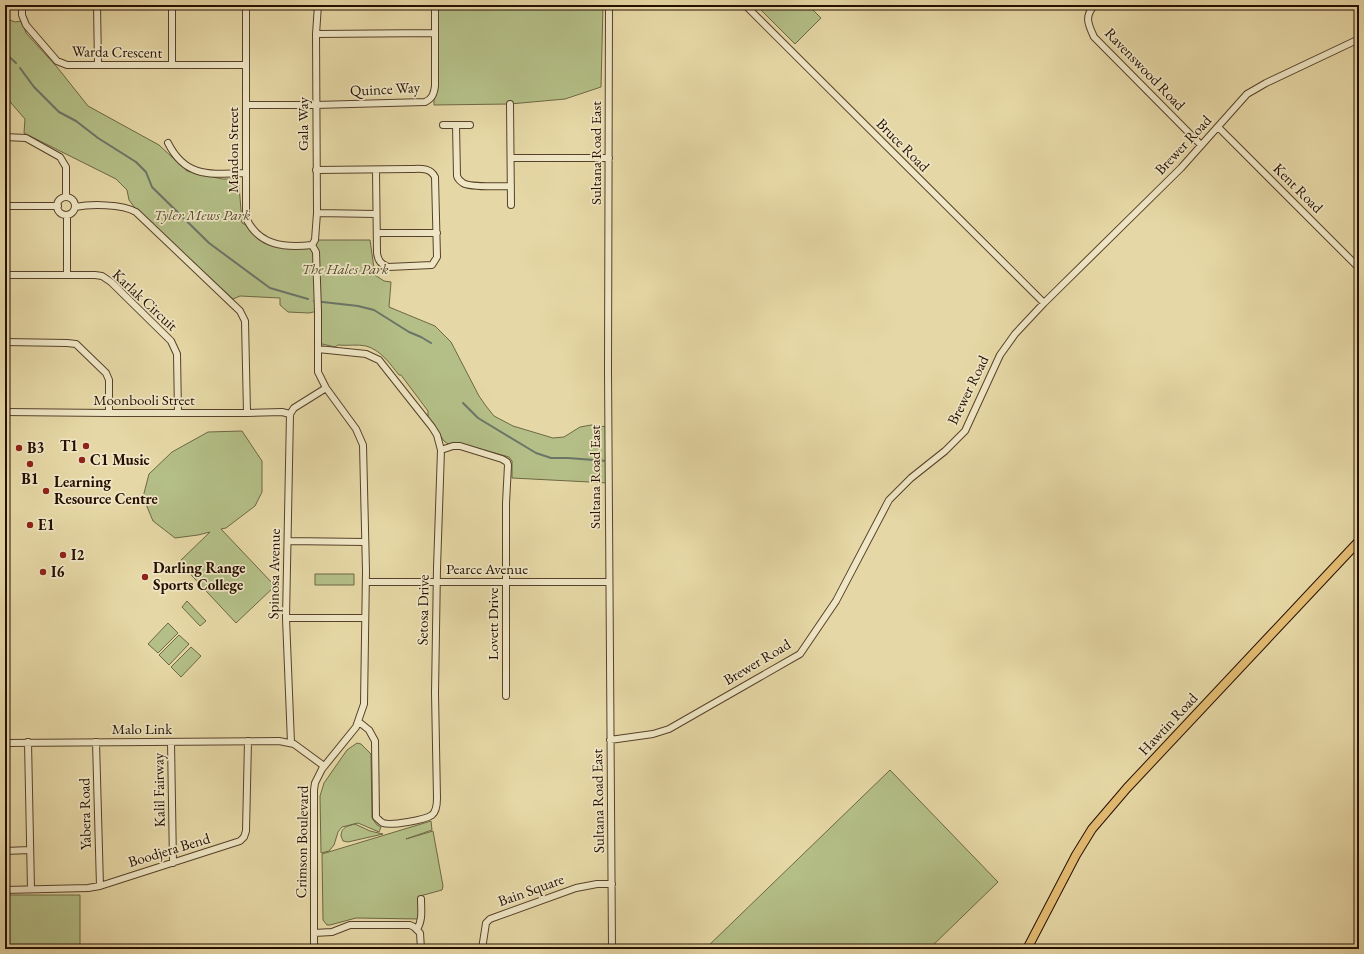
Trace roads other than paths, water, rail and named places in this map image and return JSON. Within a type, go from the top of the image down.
[{"type":"main road","name":"Hawtin Road","points":[[1027,949],[1076,855],[1092,830],[1127,788],[1359,541]]},
{"type":"street","name":"Warda Crescent","points":[[22,5],[22,15],[26,25],[57,61],[67,65],[246,65]]},
{"type":"street","points":[[97,5],[98,65]]},
{"type":"street","points":[[172,5],[172,65]]},
{"type":"street","name":"Mandon Street","points":[[246,5],[246,218],[250,227],[265,240],[277,245],[296,246],[313,244]]},
{"type":"street","name":"Gala Way","points":[[318,5],[316,34],[317,213],[313,244],[316,252],[318,349]]},
{"type":"street","name":"Quince Way","points":[[246,105],[316,105],[425,102],[429,100],[434,94],[435,86],[435,5]]},
{"type":"street","name":"Sultana Road East","points":[[609,5],[608,371],[612,949]]},
{"type":"street","name":"Bruce Road","points":[[745,5],[1044,303]]},
{"type":"street","name":"Ravenswood Road","points":[[1095,5],[1089,11],[1088,24],[1094,37],[1201,146]]},
{"type":"street","points":[[316,34],[435,33]]},
{"type":"street","name":"Brewer Road","points":[[610,740],[653,734],[669,729],[800,654],[836,601],[889,500],[910,478],[946,451],[965,431],[1000,355],[1015,334],[1044,303],[1181,168],[1246,94],[1359,39]]},
{"type":"street","points":[[510,104],[512,158],[511,205]]},
{"type":"street","points":[[443,125],[470,125]]},
{"type":"street","points":[[456,125],[457,176],[459,181],[472,186],[511,186]]},
{"type":"street","name":"Kent Road","points":[[1218,127],[1359,268]]},
{"type":"street","points":[[5,137],[26,138],[60,157],[66,167],[66,197]]},
{"type":"street","points":[[168,143],[172,151],[186,165],[196,171],[206,174],[246,173]]},
{"type":"street","points":[[512,158],[609,158]]},
{"type":"street","points":[[316,170],[428,169],[434,174],[437,233],[437,257],[432,265],[397,268],[388,267],[379,261],[377,253],[376,170]]},
{"type":"street","points":[[66,197],[72,199],[75,204],[73,211],[67,215],[60,211],[58,206],[61,199],[66,197]]},
{"type":"street","points":[[5,206],[58,206]]},
{"type":"street","points":[[75,207],[119,206],[129,208],[136,212],[240,311],[245,321],[247,413]]},
{"type":"street","points":[[317,213],[376,214]]},
{"type":"street","points":[[67,215],[67,275]]},
{"type":"street","points":[[377,233],[437,233]]},
{"type":"street","name":"Karlak Circuit","points":[[5,275],[99,276],[111,282],[171,341],[177,354],[178,413]]},
{"type":"street","points":[[5,342],[76,344],[101,367],[109,380],[109,413]]},
{"type":"street","points":[[290,414],[294,408],[326,388],[318,372],[318,349]]},
{"type":"street","name":"Setosa Drive","points":[[318,349],[366,354],[379,360],[432,427],[437,435],[441,450],[435,694],[437,798],[436,810],[432,815],[414,821],[390,825],[383,823],[376,818],[376,749],[370,737],[358,724]]},
{"type":"street","name":"Crimson Boulevard","points":[[314,949],[315,783],[323,767],[358,724],[364,704],[366,582],[364,455],[360,436],[326,388]]},
{"type":"street","name":"Moonbooli Street","points":[[5,412],[282,412],[290,414]]},
{"type":"street","name":"Spinosa Avenue","points":[[290,414],[286,618],[290,743]]},
{"type":"street","name":"Lovett Drive","points":[[441,450],[454,446],[460,446],[502,459],[507,462],[506,696]]},
{"type":"street","points":[[288,541],[365,542]]},
{"type":"street","name":"Pearce Avenue","points":[[366,582],[609,582]]},
{"type":"street","points":[[286,618],[365,618]]},
{"type":"street","name":"Boodjera Bend","points":[[5,890],[88,888],[100,886],[240,841],[244,837],[246,831],[248,741]]},
{"type":"street","name":"Malo Link","points":[[5,743],[279,741],[290,743]]},
{"type":"street","points":[[28,742],[31,889]]},
{"type":"street","name":"Yabera Road","points":[[96,742],[100,886]]},
{"type":"street","name":"Kalil Fairway","points":[[171,742],[173,863]]},
{"type":"street","points":[[290,743],[298,746],[311,760],[323,767]]},
{"type":"street","points":[[5,851],[30,850]]},
{"type":"street","name":"Bain Square","points":[[482,949],[486,923],[490,919],[576,888],[597,884],[612,884]]},
{"type":"street","points":[[417,928],[422,917],[421,899]]},
{"type":"street","points":[[314,933],[332,932],[350,925],[410,925],[417,928],[421,936],[421,949]]},
{"type":"waterway","points":[[5,53],[16,63]]},
{"type":"waterway","points":[[20,68],[34,87],[59,112],[76,121],[98,138],[136,162],[146,172],[152,187],[209,243],[270,288],[308,299]]},
{"type":"waterway","points":[[314,301],[358,306],[374,310],[409,332],[431,343]]},
{"type":"waterway","points":[[463,403],[478,418],[536,453],[551,458],[607,461]]},
{"type":"place","name":"T1","points":[[86,446]]},
{"type":"place","name":"B3","points":[[19,448]]},
{"type":"place","name":"C1 Music","points":[[82,460]]},
{"type":"place","name":"B1","points":[[30,464]]},
{"type":"place","name":"Learning Resource Centre","points":[[46,491]]},
{"type":"place","name":"E1","points":[[30,525]]},
{"type":"place","name":"I2","points":[[63,555]]},
{"type":"place","name":"I6","points":[[43,572]]},
{"type":"place","name":"Darling Range Sports College","points":[[145,577]]},
{"type":"park label","name":"Tyler Mews Park","points":[[202,215]]},
{"type":"park label","name":"The Hales Park","points":[[345,269]]}]
